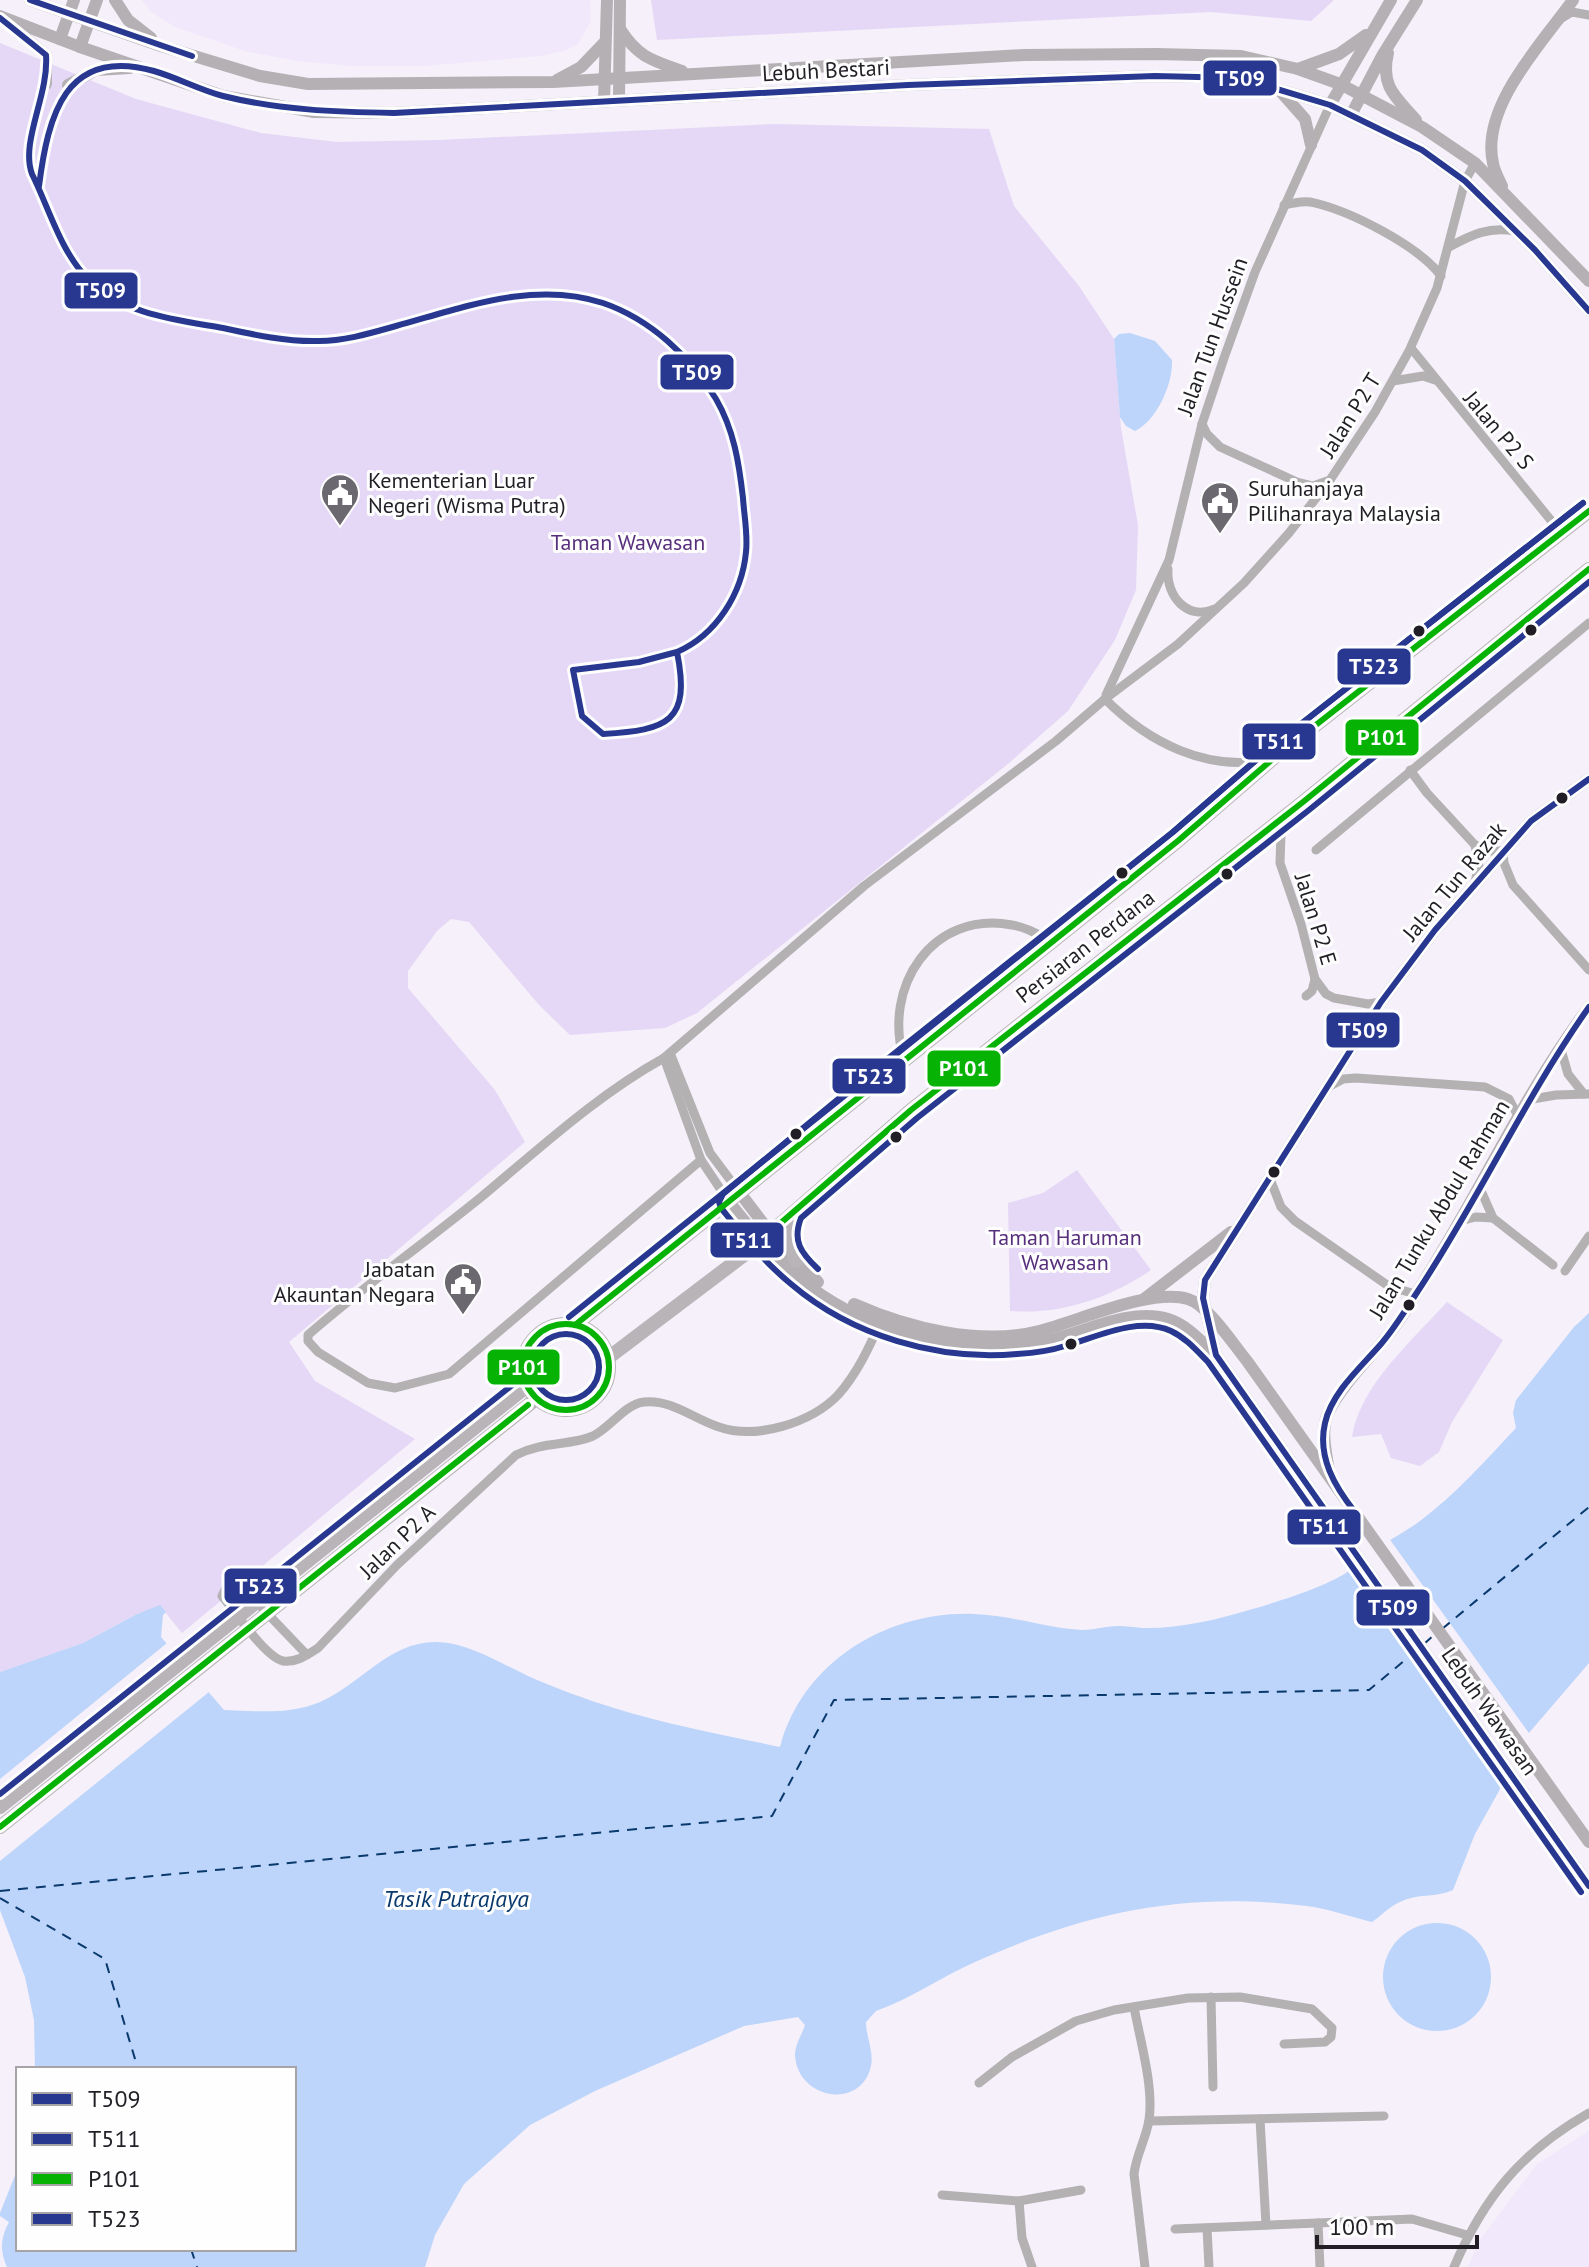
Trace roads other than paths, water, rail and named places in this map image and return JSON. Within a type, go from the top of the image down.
[{"type":"main road","name":"Lebuh Bestari","points":[[30,0],[161,46],[260,76],[308,84],[553,82],[1024,55],[1241,56],[1298,69],[1340,84],[1422,127],[1475,163],[1589,281]]},
{"type":"main road","points":[[60,39],[74,0]]},
{"type":"main road","points":[[80,47],[97,0]]},
{"type":"main road","points":[[115,0],[128,20],[161,46]]},
{"type":"main road","points":[[604,101],[607,0]]},
{"type":"main road","points":[[619,100],[620,0]]},
{"type":"main road","name":"Jalan Tun Hussein","points":[[1330,105],[1391,0]]},
{"type":"main road","points":[[1351,115],[1417,0]]},
{"type":"main road","points":[[1505,193],[1493,164],[1491,142],[1498,115],[1528,59],[1566,8]]},
{"type":"main road","name":"Lebuh Bestari","points":[[0,17],[223,96],[314,112],[394,113],[1155,76],[1240,78],[1330,105],[1422,150],[1465,181],[1518,232],[1589,311]]},
{"type":"main road","points":[[0,17],[39,46],[46,55],[46,84]]},
{"type":"main road","points":[[1402,25],[1388,52],[1385,74],[1391,92],[1422,127]]},
{"type":"main road","points":[[619,27],[633,48],[645,57],[689,73]]},
{"type":"main road","points":[[1298,69],[1339,54],[1372,31]]},
{"type":"main road","points":[[553,82],[581,67],[604,43]]},
{"type":"main road","points":[[68,85],[96,70],[141,68]]},
{"type":"main road","points":[[1277,89],[1305,119],[1311,145]]},
{"type":"main road","name":"Persiaran Perdana","points":[[575,1325],[1179,840],[1275,757],[1589,511]]},
{"type":"main road","name":"Persiaran Perdana","points":[[608,1358],[765,1237],[911,1110],[1303,802],[1589,569]]},
{"type":"main road","name":"Jalan Tun Razak","points":[[1216,1355],[1203,1298],[1205,1280],[1381,1002],[1435,930],[1503,851],[1531,821],[1589,779]]},
{"type":"main road","name":"Jalan Tunku Abdul Rahman","points":[[1332,1480],[1324,1432],[1329,1411],[1350,1380],[1388,1336],[1416,1294],[1527,1100],[1560,1046],[1589,1007]]},
{"type":"main road","name":"Lebuh Wawasan","points":[[735,1198],[765,1237],[823,1287],[881,1321]]},
{"type":"main road","points":[[793,1212],[785,1232],[796,1261]]},
{"type":"main road","points":[[1141,1301],[1243,1223]]},
{"type":"main road","name":"Lebuh Wawasan","points":[[765,1237],[769,1252],[823,1296],[881,1321],[936,1339],[1044,1341],[1139,1316],[1169,1319],[1193,1334],[1216,1355],[1589,1886]]},
{"type":"main road","name":"Lebuh Wawasan","points":[[986,1340],[1036,1332],[1159,1297],[1186,1299],[1202,1307],[1247,1361],[1589,1842]]},
{"type":"main road","points":[[561,1324],[575,1325],[596,1337],[608,1358],[609,1372],[605,1385],[586,1405],[559,1409],[532,1392],[523,1372],[524,1357],[537,1335],[548,1328],[561,1324]]},
{"type":"main road","points":[[0,1827],[532,1392]]},
{"type":"main road","points":[[0,1807],[389,1507]]},
{"type":"street","points":[[1566,8],[1589,15]]},
{"type":"street","name":"Jalan Tun Hussein","points":[[1105,699],[1169,560],[1202,424],[1255,272],[1330,105]]},
{"type":"street","name":"Jalan P2 T","points":[[701,1160],[449,1374],[395,1388],[368,1383],[318,1352],[308,1341],[308,1335],[349,1299],[633,1075],[667,1056],[864,886],[1056,741],[1178,644],[1218,607],[1289,533],[1330,480],[1393,381],[1411,348],[1441,276],[1465,181],[1475,163]]},
{"type":"street","points":[[1284,205],[1313,202],[1332,209],[1413,248],[1441,276]]},
{"type":"street","points":[[1449,247],[1487,230],[1518,232]]},
{"type":"street","name":"Jalan P2 S","points":[[1411,348],[1562,534]]},
{"type":"street","points":[[1393,381],[1423,376],[1435,380]]},
{"type":"street","points":[[1202,424],[1220,447],[1297,482],[1313,486],[1330,480]]},
{"type":"street","points":[[1169,560],[1169,590],[1181,606],[1200,612],[1218,607]]},
{"type":"street","points":[[1316,850],[1589,623]]},
{"type":"street","points":[[1105,699],[1126,720],[1183,752],[1219,762],[1240,763],[1275,757]]},
{"type":"street","points":[[1410,770],[1475,845],[1489,851],[1503,851],[1504,863],[1513,885],[1589,970]]},
{"type":"street","name":"Jalan P2 E","points":[[1303,802],[1281,833],[1279,849],[1285,883],[1301,924],[1315,979],[1326,994],[1341,1001],[1381,1002]]},
{"type":"street","points":[[1474,885],[1479,866],[1475,845]]},
{"type":"street","points":[[904,1060],[901,1049],[901,999],[914,967],[937,941],[954,929],[992,923],[1014,925],[1052,942]]},
{"type":"street","points":[[1306,996],[1312,991],[1315,979]]},
{"type":"street","points":[[1560,1046],[1568,1074],[1586,1094]]},
{"type":"street","name":"Lebuh Wawasan","points":[[667,1056],[701,1160],[735,1198]]},
{"type":"street","name":"Lebuh Wawasan","points":[[667,1056],[710,1153],[735,1198]]},
{"type":"street","points":[[1324,1091],[1343,1079],[1356,1078],[1485,1087],[1509,1099],[1518,1116]]},
{"type":"street","points":[[1527,1100],[1586,1094]]},
{"type":"street","points":[[1270,1179],[1281,1207],[1295,1221],[1390,1287],[1416,1294]]},
{"type":"street","points":[[1479,1186],[1493,1218],[1553,1265]]},
{"type":"street","points":[[1460,1221],[1476,1217],[1493,1218]]},
{"type":"street","points":[[1565,1271],[1589,1236]]},
{"type":"street","name":"Jalan P2 A","points":[[307,1655],[318,1648],[408,1554],[516,1455],[532,1447],[592,1436],[631,1407],[643,1402],[666,1404],[728,1430],[753,1433],[781,1426],[811,1413],[837,1395],[859,1365],[881,1321]]},
{"type":"street","points":[[231,1584],[241,1586],[307,1655],[286,1661],[272,1656],[222,1596],[223,1590],[231,1584]]},
{"type":"street","points":[[1211,1997],[1213,2087]]},
{"type":"street","points":[[979,2083],[1012,2057],[1076,2021],[1188,1998],[1240,1997],[1312,2009],[1332,2028],[1331,2037],[1325,2042],[1284,2044]]},
{"type":"street","points":[[1134,2007],[1151,2102],[1149,2121],[1134,2174],[1145,2267]]},
{"type":"street","points":[[1454,2267],[1479,2213],[1509,2174],[1550,2137],[1589,2113]]},
{"type":"street","points":[[1149,2121],[1384,2116]]},
{"type":"street","points":[[1260,2119],[1266,2225]]},
{"type":"street","points":[[942,2195],[1019,2201],[1081,2190]]},
{"type":"street","points":[[1019,2201],[1022,2238],[1032,2267]]},
{"type":"street","points":[[1175,2229],[1412,2219],[1467,2235]]},
{"type":"street","points":[[1318,2223],[1320,2267]]},
{"type":"street","points":[[1207,2228],[1209,2267]]},
{"type":"water","points":[[1130,333],[1155,341],[1172,360],[1170,380],[1157,410],[1135,431],[1126,426],[1120,417],[1114,339],[1119,334]]},
{"type":"water","name":"Tasik Putrajaya","points":[[1589,1313],[1589,1663],[1511,1754],[1499,1791],[1475,1834],[1453,1890],[1406,1899],[1372,1922],[1307,1906],[1219,1901],[1137,1910],[1057,1930],[975,1962],[876,2011],[866,2022],[871,2066],[865,2080],[843,2094],[817,2090],[806,2082],[798,2070],[795,2051],[805,2025],[798,2017],[744,2026],[595,2091],[530,2125],[464,2184],[435,2235],[425,2267],[7,2267],[2,2245],[9,2222],[0,2213],[16,2173],[16,2251],[296,2251],[296,2067],[35,2067],[34,2020],[25,1977],[0,1910],[0,1672],[83,1643],[160,1605],[166,1612],[161,1637],[224,1710],[272,1711],[308,1706],[335,1694],[389,1656],[420,1644],[437,1642],[472,1650],[549,1685],[614,1708],[675,1725],[780,1747],[791,1716],[829,1666],[853,1647],[911,1621],[942,1615],[974,1614],[1082,1630],[1118,1626],[1169,1627],[1236,1614],[1336,1579],[1446,1500],[1516,1428],[1513,1413],[1516,1400],[1574,1327]]},
{"type":"water","points":[[1437,1923],[1458,1927],[1475,1939],[1487,1956],[1491,1977],[1487,1998],[1475,2015],[1458,2027],[1437,2031],[1416,2027],[1399,2015],[1387,1998],[1383,1977],[1387,1956],[1399,1939],[1416,1927]]},
{"type":"place","name":"Kementerian Luar Negeri (Wisma Putra)","points":[[340,527]]},
{"type":"place","name":"Suruhanjaya Pilihanraya Malaysia","points":[[1220,535]]},
{"type":"place","name":"Jabatan Akauntan Negara","points":[[463,1316]]},
{"type":"park label","name":"Taman Wawasan","points":[[628,542]]},
{"type":"park label","name":"Taman Haruman Wawasan","points":[[1065,1250]]}]
